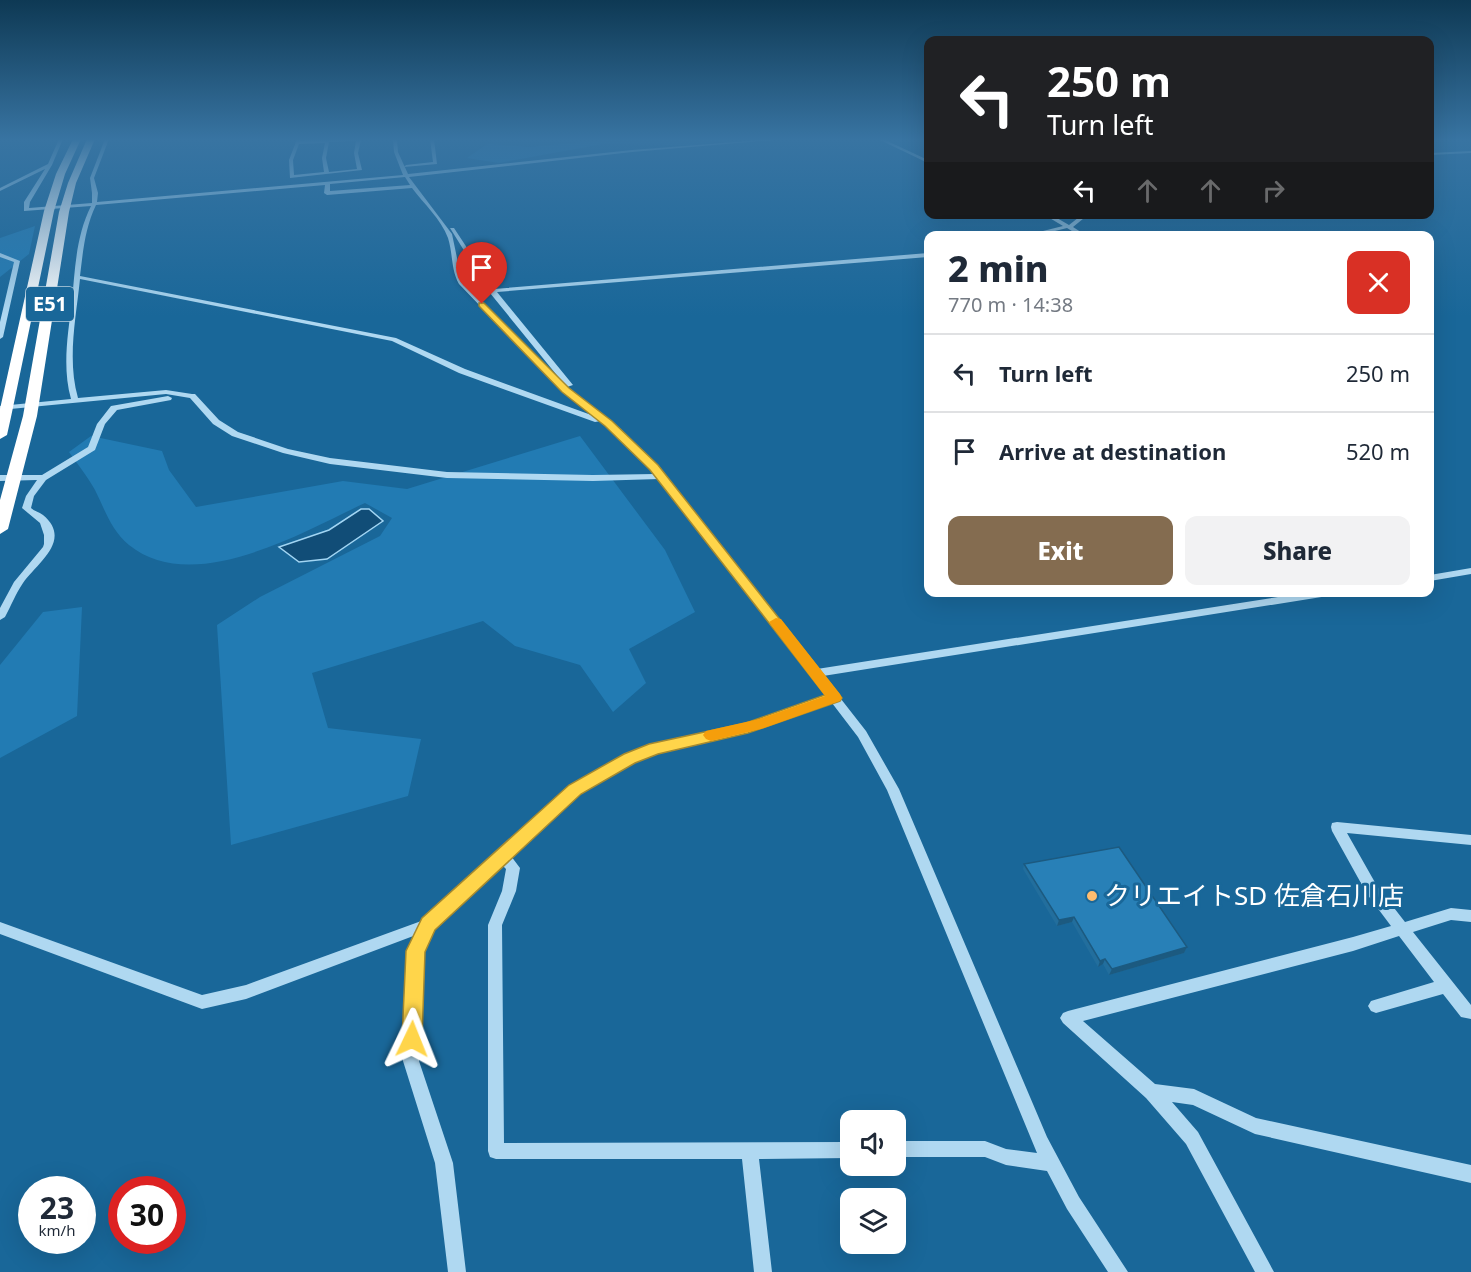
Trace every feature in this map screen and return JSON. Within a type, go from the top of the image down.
[{"type":"highway","name":"E51","points":[[0,435],[16,375],[48,214],[53,198]]},
{"type":"highway","name":"E51","points":[[0,529],[17,472],[39,370],[68,198]]},
{"type":"street","points":[[30,198],[25,207],[33,211],[185,198]]},
{"type":"street","points":[[75,400],[70,383],[69,359],[81,241],[95,198]]},
{"type":"street","points":[[425,198],[454,245],[455,270],[461,283],[543,369],[609,423],[661,476],[862,734],[892,789],[1041,1143],[1073,1203],[1119,1272]]},
{"type":"street","points":[[434,210],[441,214],[453,230],[492,291],[589,408]]},
{"type":"street","points":[[1056,219],[1078,231]]},
{"type":"street","points":[[1048,231],[1071,226],[1080,219]]},
{"type":"street","points":[[0,255],[17,261],[0,337]]},
{"type":"street","points":[[468,290],[492,291],[924,255]]},
{"type":"street","points":[[77,277],[394,339],[462,371],[609,423]]},
{"type":"street","points":[[482,304],[484,296],[492,291]]},
{"type":"street","points":[[0,408],[166,392],[192,396],[216,422],[236,434],[286,451],[330,461],[457,475],[593,478],[661,476]]},
{"type":"street","points":[[0,617],[20,582],[48,548],[48,529],[41,518],[28,512],[26,508],[32,492],[42,477],[92,448],[101,424],[114,408],[186,395]]},
{"type":"street","points":[[0,478],[42,477]]},
{"type":"street","points":[[1434,577],[1471,571]]},
{"type":"street","points":[[816,673],[1302,597]]},
{"type":"street","points":[[0,928],[202,1002],[246,992],[429,924],[575,789],[630,759],[676,742],[748,728],[835,698]]},
{"type":"street","points":[[1471,840],[1337,827],[1372,890],[1466,1012],[1471,1012]]},
{"type":"street","points":[[502,855],[513,868],[509,891],[495,925],[496,1151],[840,1150]]},
{"type":"street","points":[[1265,1272],[1192,1138],[1152,1092],[1068,1018],[1353,944],[1451,914],[1471,916]]},
{"type":"street","points":[[429,924],[415,951],[411,1061],[444,1163],[457,1272]]},
{"type":"street","points":[[1376,1006],[1446,986]]},
{"type":"street","points":[[1152,1092],[1194,1097],[1255,1126],[1471,1174]]},
{"type":"street","points":[[906,1149],[986,1149],[1006,1157],[1052,1163]]},
{"type":"street","points":[[750,1150],[763,1272]]},
{"type":"shaded area","points":[[35,226],[29,254],[0,277],[0,238]]},
{"type":"shaded area","points":[[91,436],[162,451],[169,470],[196,507],[343,481],[407,489],[580,436],[665,550],[695,612],[629,649],[646,683],[613,712],[580,665],[515,646],[483,621],[312,673],[328,728],[421,739],[408,796],[231,845],[217,625],[260,597],[380,536],[392,518],[365,503],[280,543],[248,554],[215,562],[184,564],[155,559],[129,545],[118,533],[92,485],[69,452]]},
{"type":"shaded area","points":[[361,509],[369,509],[383,521],[327,559],[299,562],[279,547],[329,530]]},
{"type":"shaded area","points":[[82,607],[77,716],[0,758],[0,665],[43,612]]},
{"type":"building","name":"クリエイトSD 佐倉石川店","points":[[1119,847],[1187,947],[1112,969],[1105,959],[1100,961],[1074,917],[1059,920],[1024,864]]},
{"type":"slow traffic","points":[[711,735],[748,728],[835,698],[776,622]]},
{"type":"place","name":"クリエイトSD 佐倉石川店","points":[[1092,896]]},
{"type":"route","points":[[412,1039],[415,951],[429,924],[575,789],[588,780],[655,748],[748,728],[835,698],[654,467],[609,423],[566,390],[521,347],[482,304]]}]
